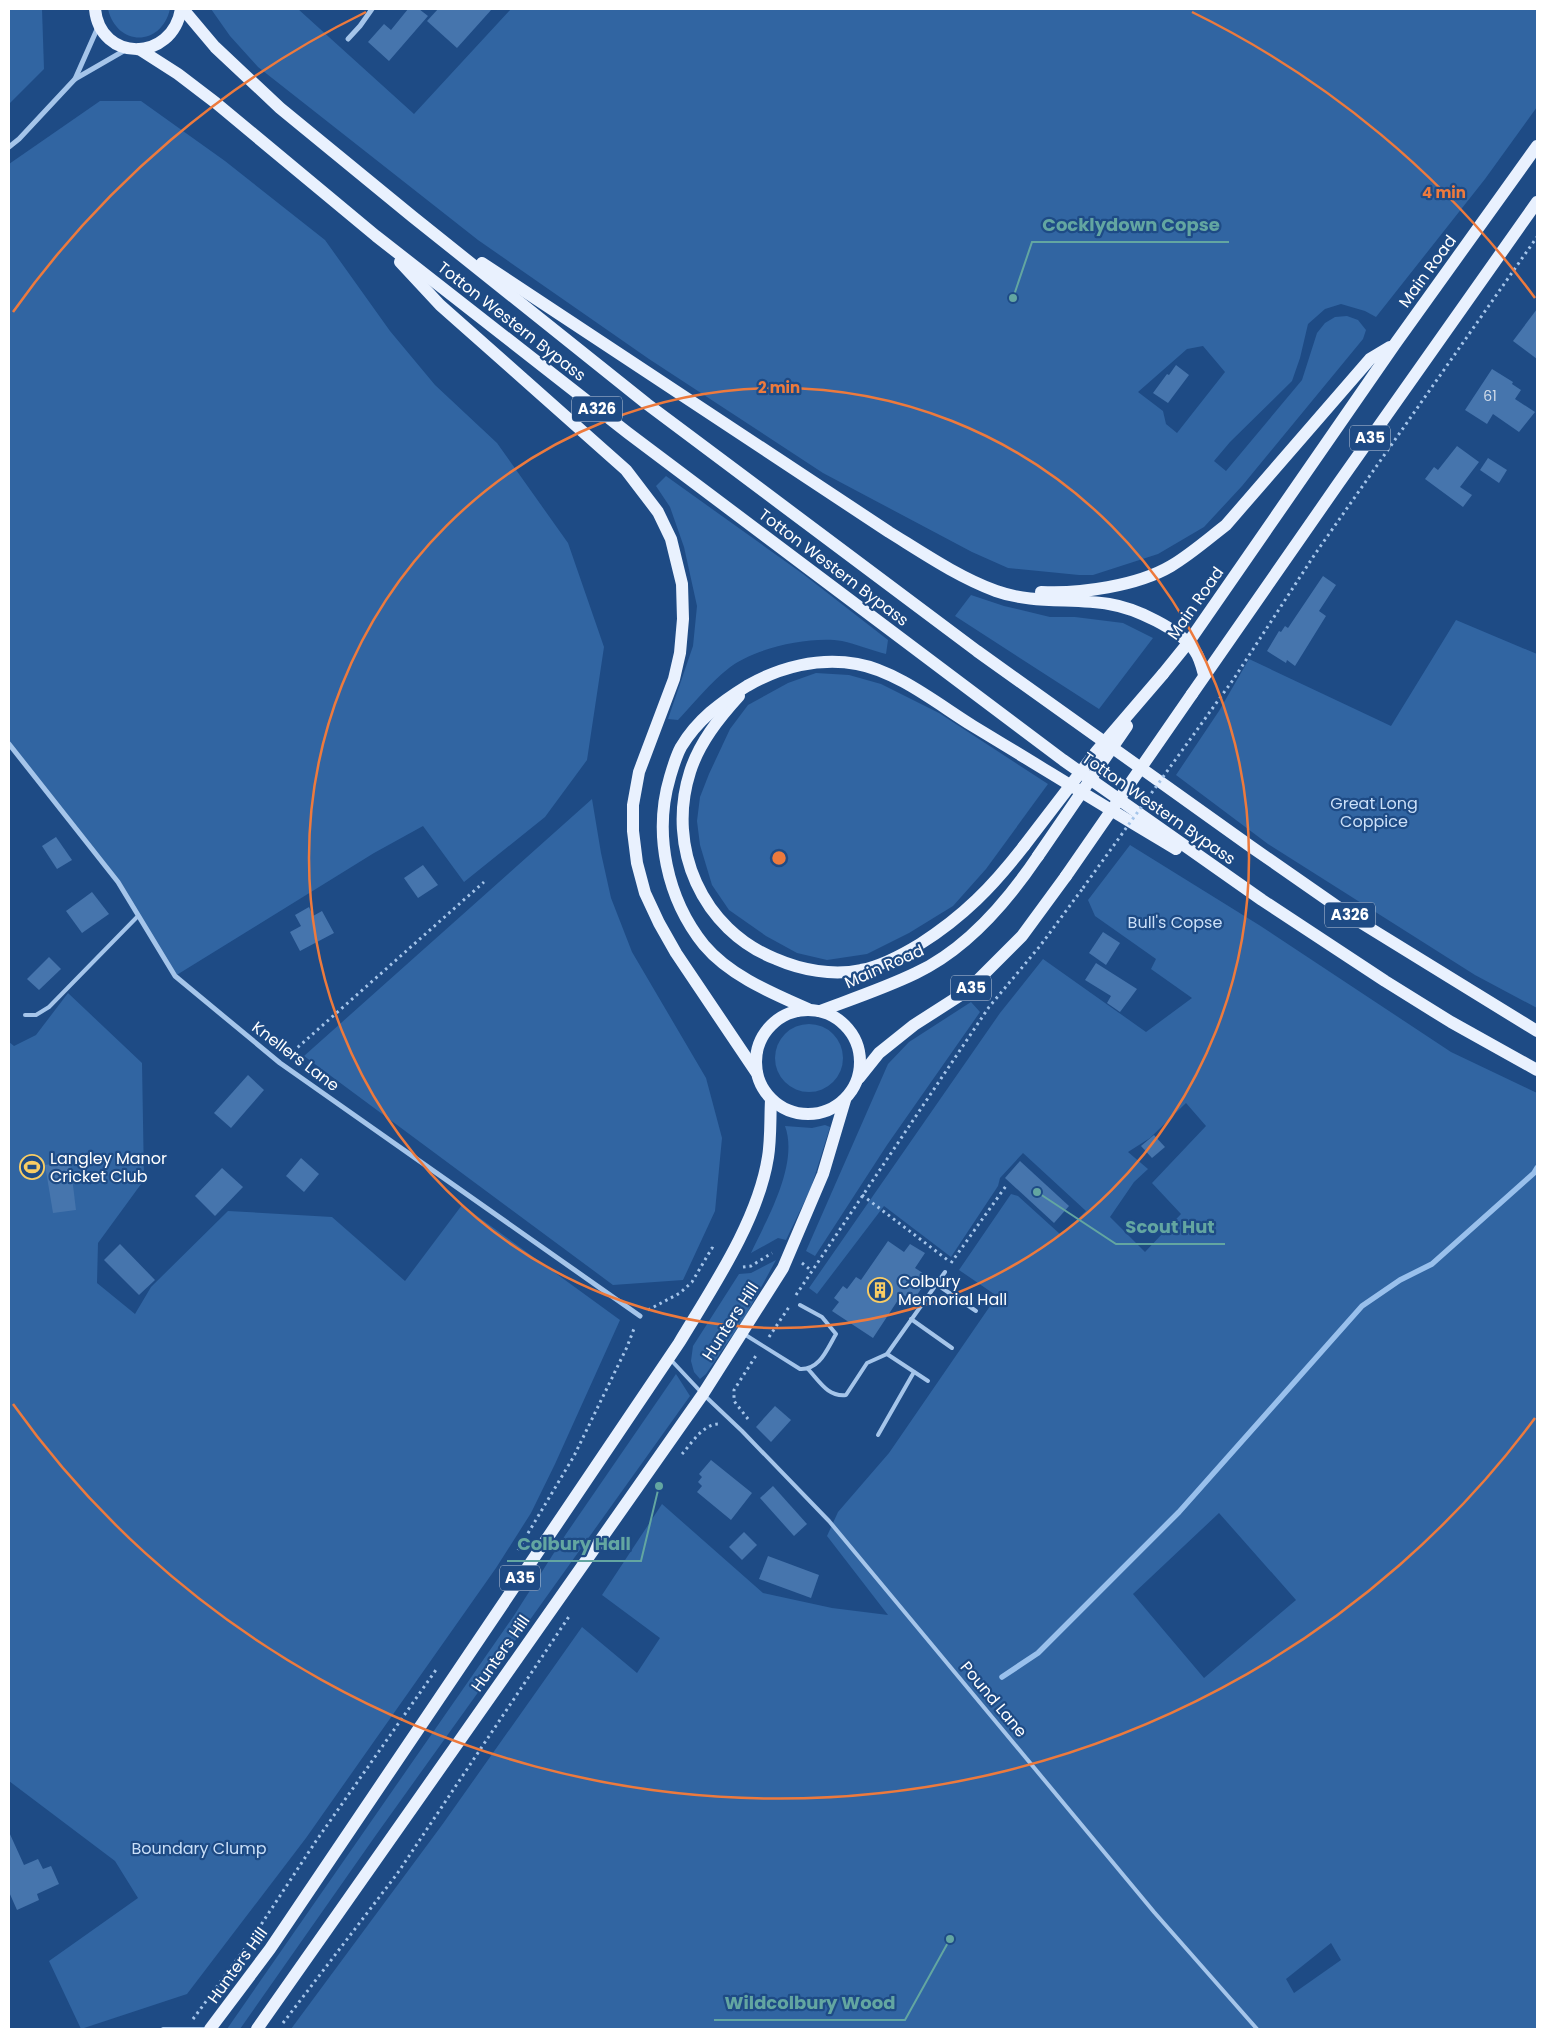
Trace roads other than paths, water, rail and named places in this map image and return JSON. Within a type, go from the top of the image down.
[{"type":"main road","points":[[134,49],[152,47],[164,41],[173,32],[182,9]]},
{"type":"main road","name":"Totton Western Bypass","points":[[182,9],[215,47],[280,108],[655,410],[985,657],[1356,919],[1537,1031]]},
{"type":"main road","name":"Totton Western Bypass","points":[[95,14],[106,35],[116,43],[134,49],[178,74],[216,103],[376,236],[628,434],[1049,749],[1262,900],[1451,1022],[1537,1070]]},
{"type":"main road","name":"Main Road","points":[[814,1010],[917,973],[938,960],[986,923],[1016,890],[1163,674],[1188,643],[1395,344],[1537,146]]},
{"type":"main road","name":"A35","points":[[857,1080],[880,1053],[914,1025],[967,991],[1022,936],[1066,876],[1537,202]]},
{"type":"main road","points":[[413,217],[889,532],[947,567],[996,591],[1035,599],[1109,604],[1136,612],[1172,631],[1188,643],[1195,651],[1201,663],[1204,676]]},
{"type":"main road","points":[[376,236],[440,305],[626,470],[658,512],[671,539],[682,584],[683,619],[680,653],[674,679],[639,772],[633,805],[633,830],[637,862],[645,893],[676,953],[756,1072]]},
{"type":"main road","points":[[996,591],[1054,593],[1099,588],[1136,581],[1170,567],[1226,525],[1370,359],[1395,344]]},
{"type":"main road","points":[[814,1010],[792,1012],[778,1018],[767,1028],[759,1042],[755,1057],[756,1072],[761,1087],[771,1100],[784,1109],[800,1114],[816,1114],[831,1109],[844,1100],[857,1080],[860,1066],[859,1051],[854,1037],[846,1025],[834,1016],[814,1010],[744,978],[725,965],[705,946],[683,912],[674,890],[662,839],[662,812],[665,793],[680,749],[695,727],[719,704],[749,685],[787,668],[808,664],[856,664],[877,670],[904,683],[1054,777],[1262,900]]},
{"type":"main road","points":[[749,685],[722,714],[710,731],[690,771],[682,814],[683,842],[689,867],[700,892],[712,912],[745,944],[762,954],[809,970],[834,972],[860,970],[884,963],[930,938],[966,911],[1004,871],[1096,752],[1163,674]]},
{"type":"main road","name":"Hunters Hill","points":[[210,2029],[270,1949],[669,1357],[730,1257],[757,1199],[768,1158],[771,1100]]},
{"type":"main road","name":"Hunters Hill","points":[[257,2029],[703,1394],[783,1268],[823,1174],[844,1100]]},
{"type":"street","points":[[348,39],[372,9]]},
{"type":"street","points":[[75,79],[95,14]]},
{"type":"street","points":[[9,147],[19,139],[75,79],[134,49]]},
{"type":"street","name":"Knellers Lane","points":[[9,744],[118,882],[175,976],[280,1063],[640,1316]]},
{"type":"lane","points":[[25,1015],[36,1015],[49,1007],[138,916]]},
{"type":"lane","points":[[742,1332],[800,1369],[808,1370],[830,1392],[838,1396],[846,1395],[867,1363],[887,1354],[945,1272]]},
{"type":"lane","points":[[936,1284],[976,1311]]},
{"type":"lane","points":[[800,1305],[822,1317],[836,1334],[820,1361],[808,1370]]},
{"type":"lane","points":[[911,1319],[952,1348]]},
{"type":"lane","points":[[887,1354],[928,1381]]},
{"type":"lane","name":"Pound Lane","points":[[669,1357],[703,1394],[829,1520],[1154,1912],[1257,2029]]},
{"type":"lane","points":[[878,1434],[914,1372]]},
{"type":"lane","points":[[163,2029],[210,2029]]},
{"type":"waterway","points":[[1002,1677],[1038,1653],[1179,1512],[1362,1306],[1400,1280],[1432,1264],[1534,1173],[1537,1168]]},
{"type":"place","name":"Cocklydown Copse","points":[[1013,298]]},
{"type":"place","name":"Langley Manor Cricket Club","points":[[32,1167]]},
{"type":"place","name":"Scout Hut","points":[[1037,1192]]},
{"type":"place","name":"Colbury Memorial Hall","points":[[880,1290]]},
{"type":"place","name":"Colbury Hall","points":[[659,1486]]},
{"type":"place","name":"Wildcolbury Wood","points":[[950,1939]]},
{"type":"park label","name":"Great Long Coppice","points":[[1374,812]]},
{"type":"park label","name":"Bull's Copse","points":[[1175,922]]},
{"type":"park label","name":"Boundary Clump","points":[[199,1848]]}]
